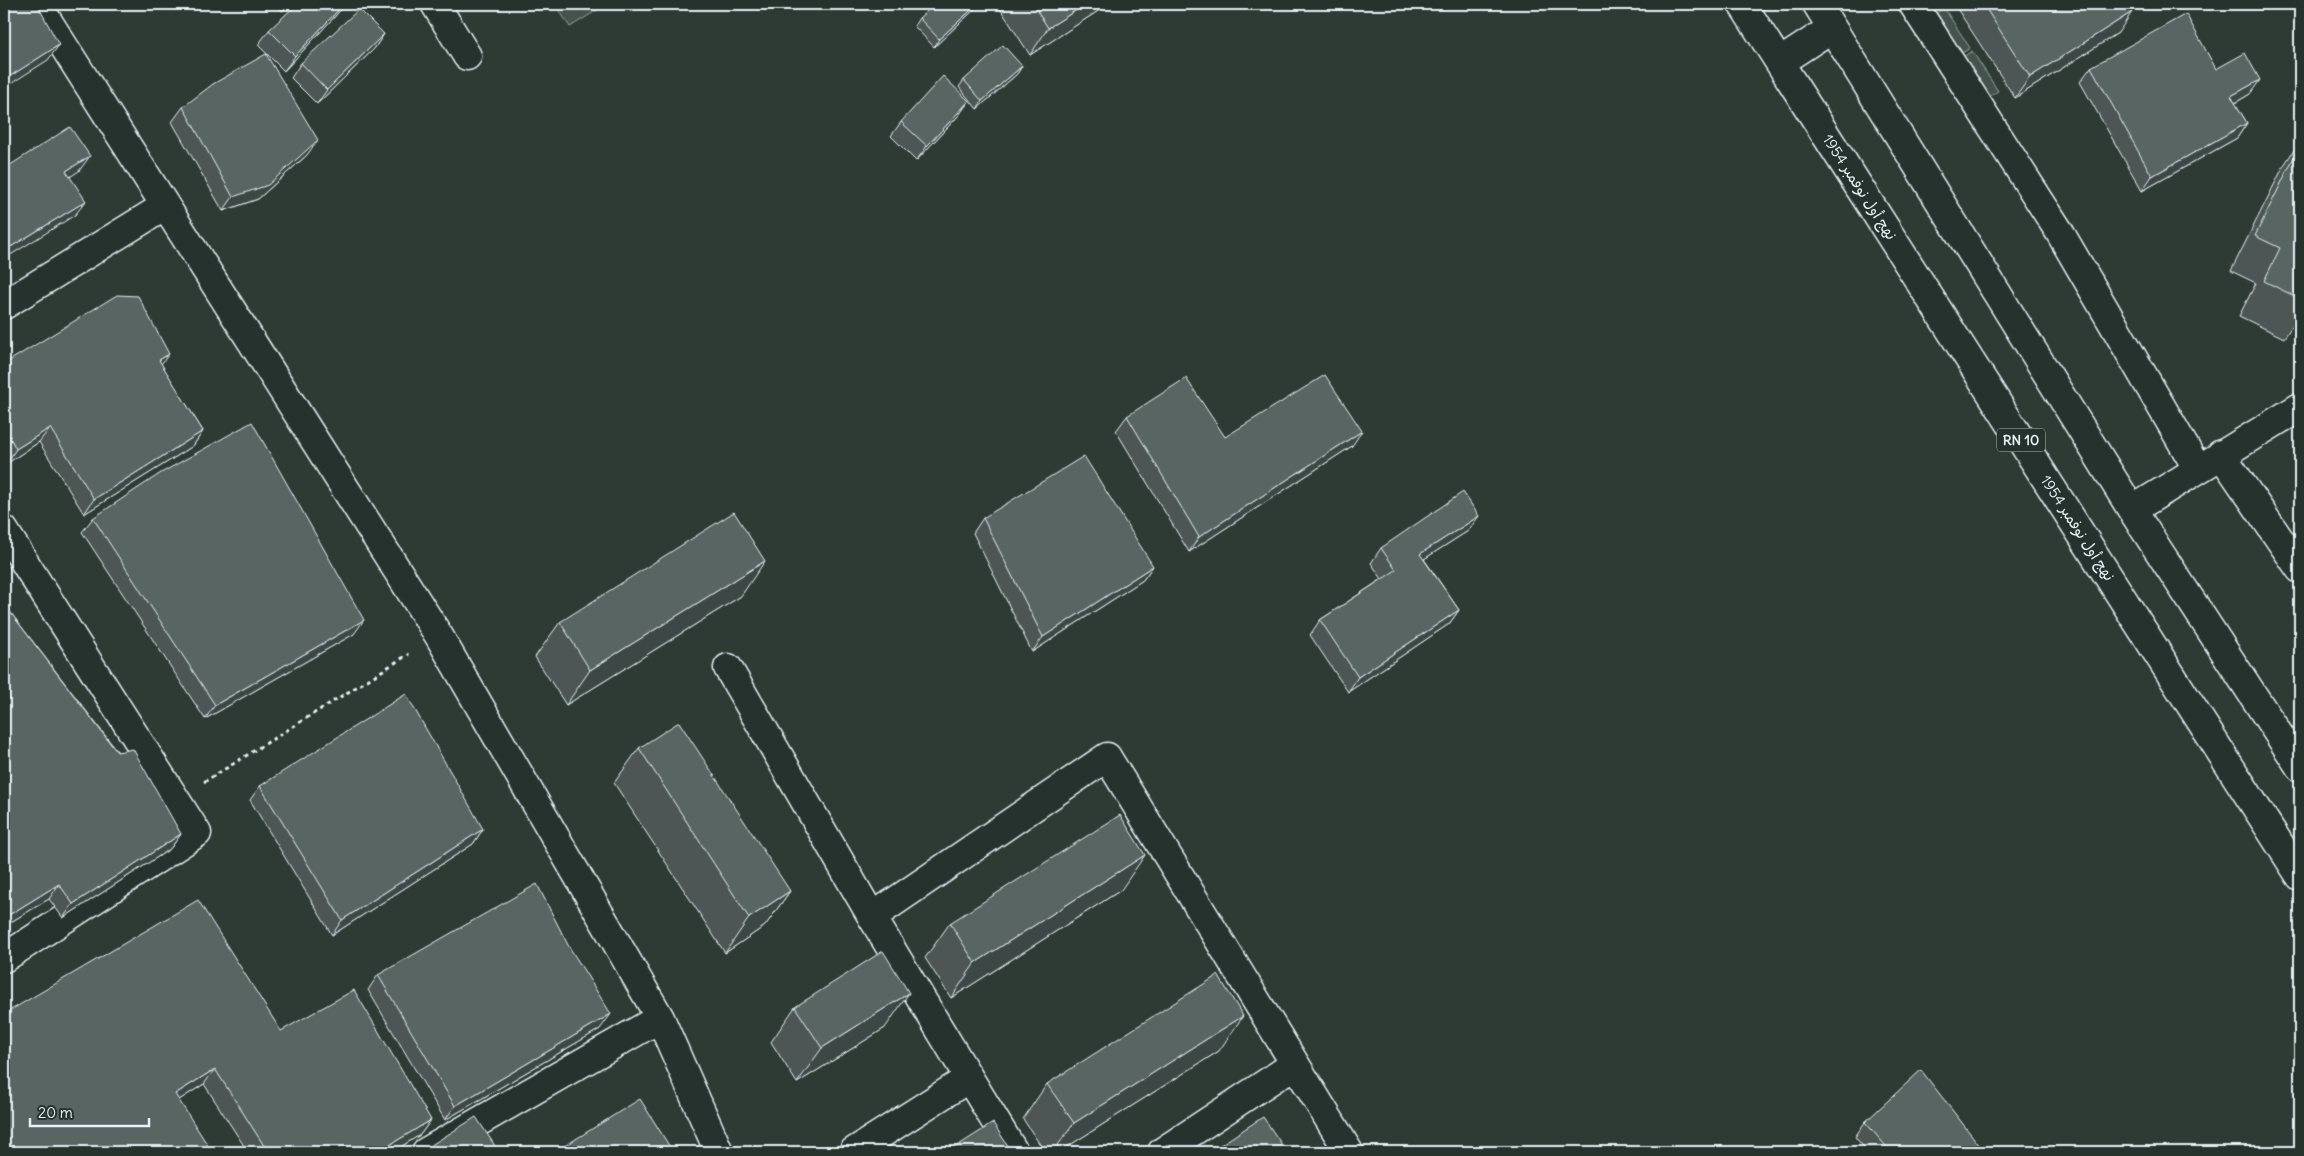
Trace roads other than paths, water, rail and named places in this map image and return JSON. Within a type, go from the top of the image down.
[{"type":"main road","points":[[37,4],[439,636],[660,1018],[719,1152]]},
{"type":"main road","points":[[435,4],[467,56]]},
{"type":"main road","name":"نهج أول نوفمبر 1954","points":[[1742,4],[2300,876]]},
{"type":"main road","points":[[1817,4],[2132,510],[2300,767]]},
{"type":"main road","points":[[1913,4],[2059,231],[2197,468]]},
{"type":"main road","points":[[1780,62],[1832,28]]},
{"type":"main road","points":[[4,305],[165,206]]},
{"type":"main road","points":[[2132,510],[2197,468],[2300,407]]},
{"type":"main road","points":[[2221,454],[2300,569]]},
{"type":"main road","points":[[4,530],[197,833],[4,958]]},
{"type":"main road","points":[[728,668],[872,917],[1014,1152]]},
{"type":"main road","points":[[872,917],[1107,758],[1349,1152]]},
{"type":"main road","points":[[426,1152],[660,1018]]},
{"type":"main road","points":[[1162,1152],[1295,1064]]},
{"type":"main road","points":[[853,1152],[969,1078]]}]
